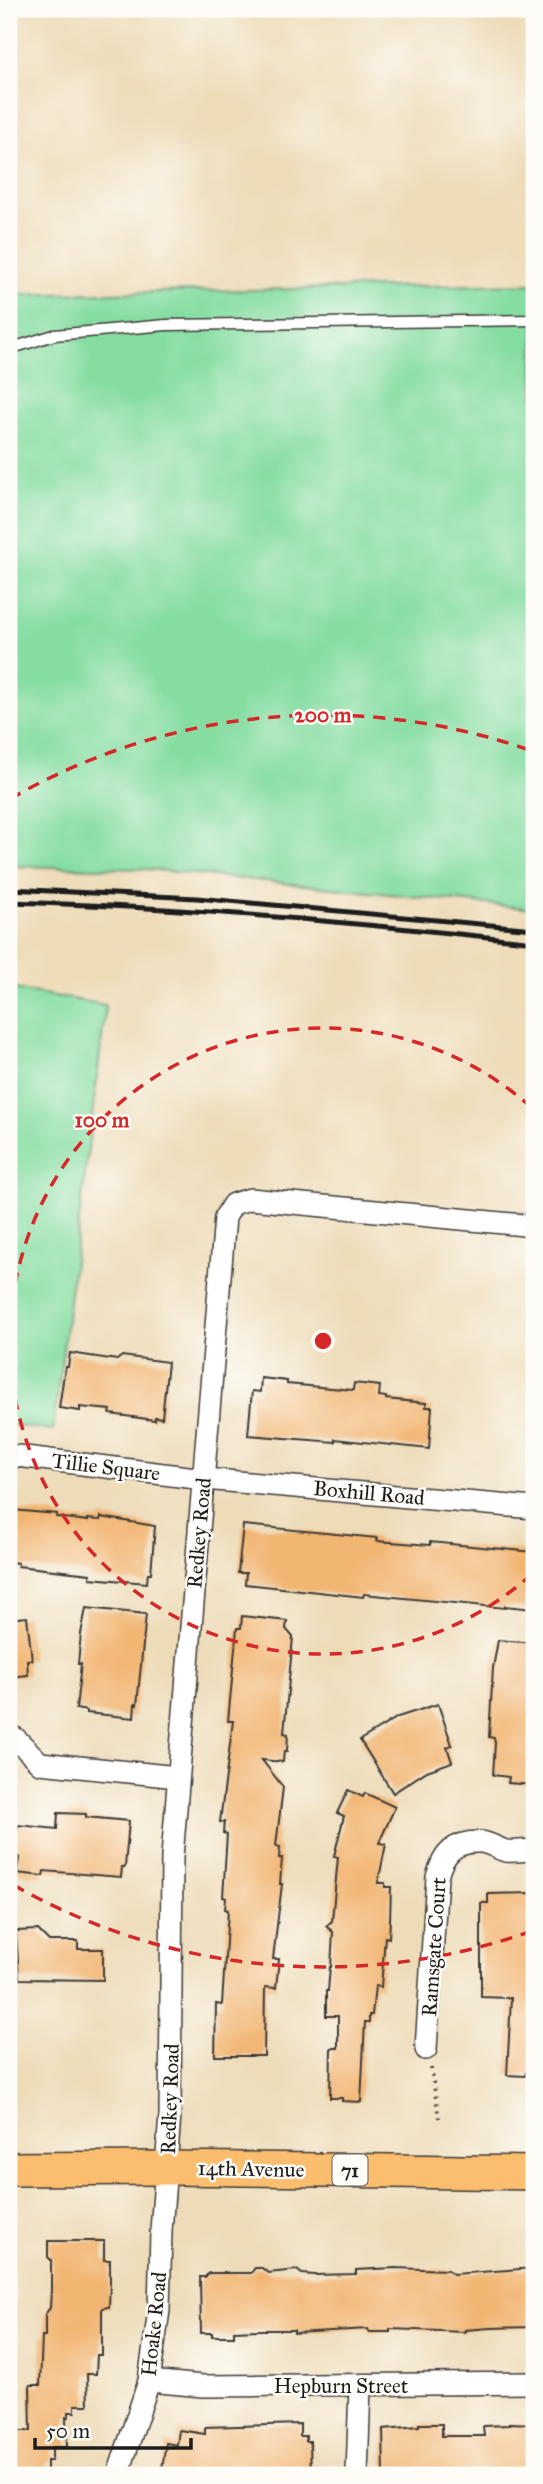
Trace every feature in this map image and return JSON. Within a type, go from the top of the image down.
[{"type":"main road","name":"14th Avenue","points":[[9,2169],[168,2168],[534,2173]]},
{"type":"street","name":"Redkey Road","points":[[168,2168],[172,2017],[171,1881],[225,1217],[233,1204],[250,1199],[534,1226]]},
{"type":"street","name":"Tillie Square","points":[[9,1455],[204,1479]]},
{"type":"street","name":"Boxhill Road","points":[[204,1479],[534,1508]]},
{"type":"street","points":[[15,1738],[40,1763],[178,1777]]},
{"type":"street","name":"Ramsgate Court","points":[[426,2049],[437,1877],[442,1860],[460,1845],[481,1842],[506,1851],[534,1850]]},
{"type":"street","name":"Hoake Road","points":[[118,2475],[149,2382],[159,2309],[161,2231],[168,2168]]},
{"type":"street","name":"Hepburn Street","points":[[149,2382],[203,2386],[534,2383]]},
{"type":"street","points":[[357,2475],[360,2386]]},
{"type":"lane","points":[[9,349],[54,335],[166,325],[534,320]]},
{"type":"path","points":[[426,2049],[436,2089],[439,2118]]},
{"type":"green space","points":[[534,284],[534,909],[147,869],[9,866],[9,295]]},
{"type":"green space","points":[[9,988],[106,1005],[53,1430],[9,1425]]},
{"type":"building","points":[[70,1353],[117,1360],[122,1356],[168,1362],[162,1418],[155,1417],[155,1420],[110,1414],[111,1410],[80,1407],[80,1411],[59,1408],[65,1367],[68,1367]]},
{"type":"building","points":[[261,1378],[287,1381],[287,1384],[353,1390],[354,1383],[380,1386],[379,1396],[386,1399],[426,1403],[426,1407],[432,1407],[429,1449],[335,1439],[335,1442],[248,1435],[252,1391],[260,1392]]},
{"type":"building","points":[[11,1510],[57,1514],[56,1517],[88,1521],[100,1520],[101,1517],[155,1526],[151,1573],[148,1573],[147,1583],[90,1578],[90,1574],[18,1566],[18,1563],[9,1562]]},
{"type":"building","points":[[243,1525],[378,1538],[377,1541],[430,1545],[430,1542],[534,1552],[534,1609],[364,1594],[363,1597],[245,1584],[246,1573],[238,1573]]},
{"type":"building","points":[[86,1608],[146,1614],[134,1718],[87,1713],[76,1709],[81,1664],[78,1664]]},
{"type":"building","points":[[242,1616],[287,1621],[286,1629],[293,1637],[284,1733],[288,1734],[287,1751],[284,1751],[283,1762],[262,1760],[283,1787],[276,1846],[280,1847],[279,1858],[282,1858],[282,1884],[273,1959],[279,1959],[276,1988],[265,1987],[264,2056],[215,2056],[216,2004],[222,2005],[228,1910],[225,1909],[226,1898],[223,1897],[227,1834],[223,1833],[224,1822],[220,1822],[233,1721],[228,1721],[237,1628],[241,1628]]},
{"type":"building","points":[[27,1617],[32,1660],[27,1660],[28,1675],[9,1677],[9,1619]]},
{"type":"building","points":[[498,1640],[534,1643],[534,1785],[508,1783],[509,1777],[493,1775],[495,1743],[494,1738],[489,1737],[493,1668]]},
{"type":"building","points":[[438,1704],[452,1745],[447,1747],[452,1762],[427,1771],[393,1793],[360,1740],[398,1717]]},
{"type":"building","points":[[348,1790],[363,1797],[365,1793],[395,1807],[379,1843],[386,1844],[378,1883],[391,1887],[389,1938],[385,1937],[381,1987],[375,1986],[372,2015],[369,2015],[369,2022],[365,2022],[361,2102],[330,2098],[331,2048],[338,2048],[338,2016],[326,2016],[333,1932],[326,1926],[332,1921],[338,1857],[334,1856],[344,1816],[337,1813]]},
{"type":"building","points":[[58,1813],[86,1814],[86,1817],[129,1821],[125,1867],[122,1867],[121,1877],[44,1871],[43,1876],[17,1873],[19,1857],[12,1857],[18,1825],[57,1829]]},
{"type":"building","points":[[534,1893],[534,1921],[530,1921],[534,2074],[507,2075],[511,1998],[481,1997],[481,1903],[488,1903],[488,1894]]},
{"type":"building","points":[[38,1930],[49,1941],[78,1941],[78,1949],[103,1949],[103,1980],[19,1979],[16,1931]]},
{"type":"building","points":[[48,2241],[104,2241],[104,2260],[110,2260],[110,2281],[109,2307],[102,2308],[102,2355],[97,2355],[96,2374],[87,2374],[88,2405],[75,2405],[75,2412],[69,2412],[69,2417],[66,2417],[67,2447],[52,2447],[52,2461],[47,2461],[47,2475],[9,2475],[9,2440],[14,2440],[14,2431],[31,2431],[30,2385],[40,2385],[42,2336],[45,2336],[45,2314],[50,2308],[51,2260],[48,2257]]},
{"type":"building","points":[[255,2268],[262,2268],[268,2273],[297,2270],[302,2274],[314,2275],[356,2274],[356,2270],[395,2268],[448,2270],[453,2274],[534,2268],[534,2327],[490,2328],[465,2332],[390,2329],[390,2332],[369,2332],[368,2329],[294,2333],[294,2330],[234,2331],[234,2336],[201,2333],[200,2277],[209,2273],[251,2273]]},
{"type":"building","points":[[300,2424],[300,2436],[306,2436],[306,2441],[310,2441],[311,2475],[161,2475],[166,2443],[177,2445],[179,2430],[205,2434],[205,2427]]},
{"type":"building","points":[[442,2424],[442,2436],[484,2436],[483,2426],[534,2424],[534,2475],[384,2475],[383,2429]]},
{"type":"railway","points":[[9,889],[197,898],[534,929]]},
{"type":"railway","points":[[9,902],[272,917],[534,942]]}]
